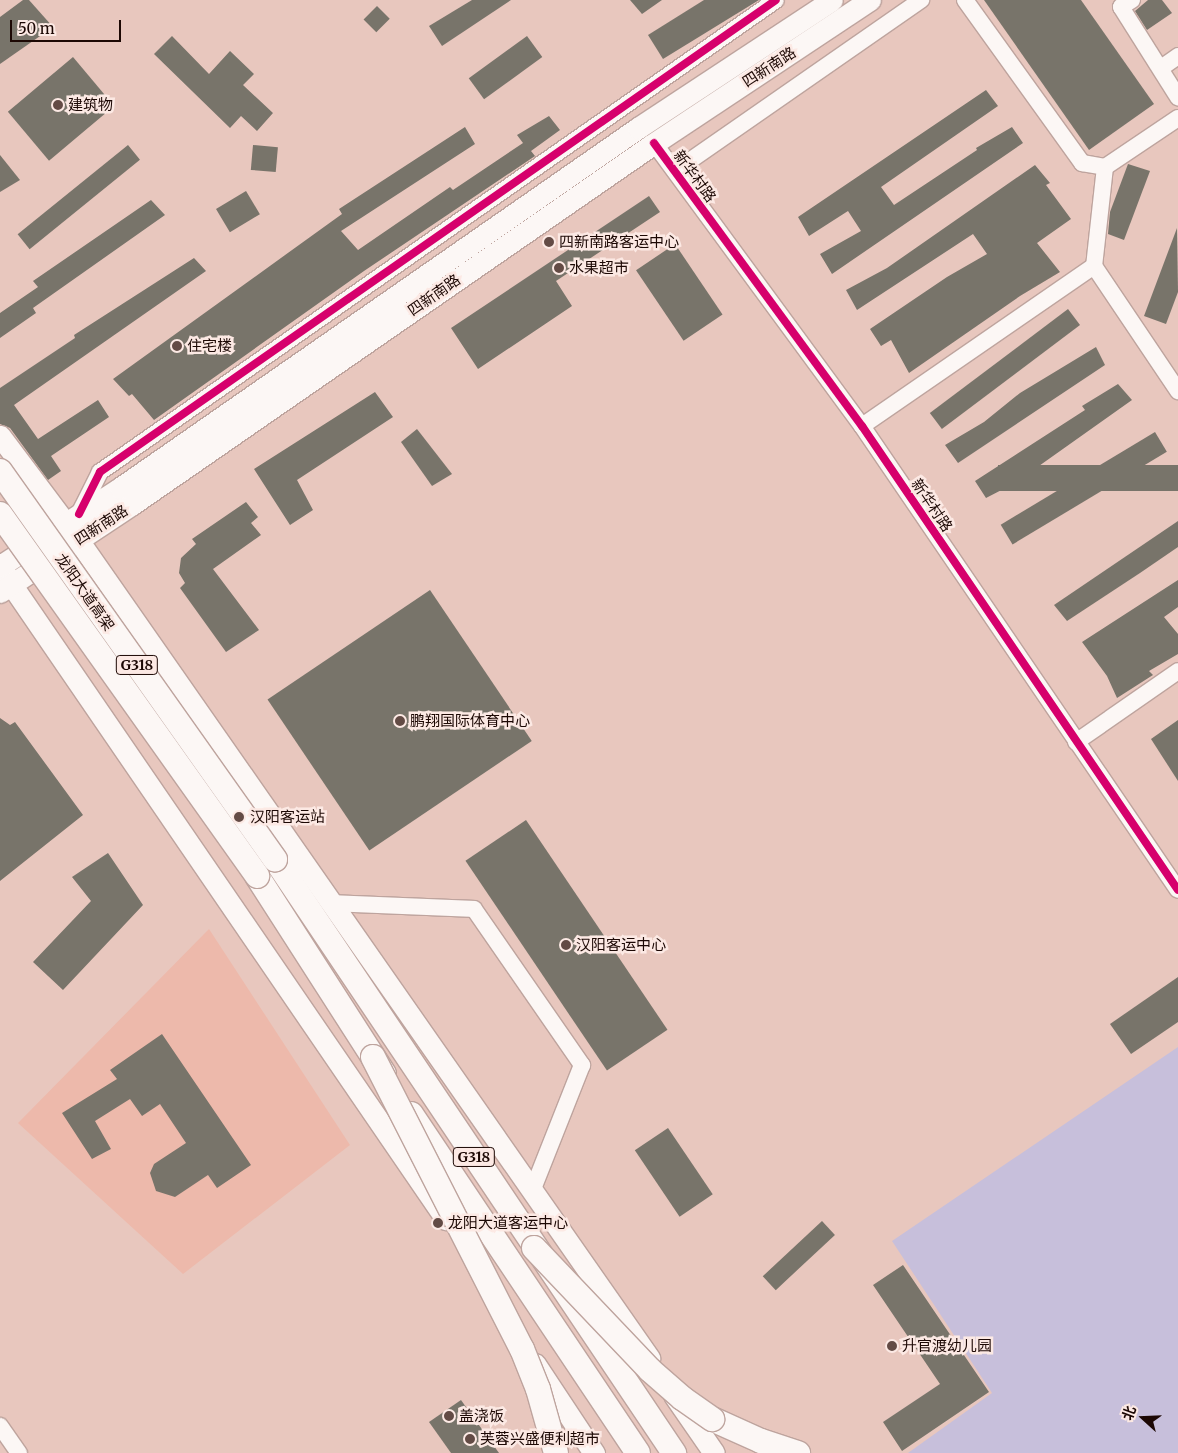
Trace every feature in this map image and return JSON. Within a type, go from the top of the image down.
[{"type":"highway","name":"龙阳大道高架","points":[[0,471],[275,859],[534,1248]]},
{"type":"highway","name":"龙阳大道高架","points":[[0,514],[257,876],[373,1057]]},
{"type":"highway","name":"G318","points":[[373,1057],[638,1453]]},
{"type":"highway","points":[[373,1057],[514,1332],[538,1388],[556,1453]]},
{"type":"highway","name":"G318","points":[[534,1248],[674,1453]]},
{"type":"highway","points":[[534,1248],[650,1370],[682,1398],[738,1432],[798,1453]]},
{"type":"main road","name":"四新南路","points":[[5,588],[74,526],[638,128],[832,0]]},
{"type":"main road","name":"四新南路","points":[[0,565],[74,526],[870,0]]},
{"type":"main road","points":[[0,436],[74,526],[331,903],[714,1453]]},
{"type":"main road","points":[[0,565],[5,588],[479,1266],[541,1375],[594,1453]]},
{"type":"street","points":[[74,526],[100,472],[776,0]]},
{"type":"street","points":[[675,171],[921,0]]},
{"type":"street","points":[[965,0],[1082,163],[1105,167],[1178,118]]},
{"type":"street","points":[[1132,0],[1121,8],[1178,97]]},
{"type":"street","points":[[1161,68],[1178,56]]},
{"type":"street","name":"新华村路","points":[[654,143],[862,426],[1178,890]]},
{"type":"street","points":[[1105,167],[1094,266],[1178,391]]},
{"type":"street","points":[[862,426],[1094,266]]},
{"type":"street","points":[[1076,742],[1178,671]]},
{"type":"street","points":[[331,903],[474,909],[582,1065],[532,1191]]},
{"type":"street","points":[[0,1426],[19,1453]]},
{"type":"shaded area","points":[[209,929],[350,1145],[183,1274],[18,1123]]},
{"type":"shaded area","points":[[1178,1047],[1178,1453],[908,1453],[992,1393],[892,1241]]},
{"type":"building","points":[[23,0],[29,0],[53,27],[0,64],[0,17]]},
{"type":"building","points":[[472,0],[511,0],[442,46],[429,26]]},
{"type":"building","points":[[630,0],[662,0],[642,14]]},
{"type":"building","points":[[704,0],[759,0],[663,59],[648,35]]},
{"type":"building","points":[[984,0],[1081,0],[1154,104],[1089,150]]},
{"type":"building","points":[[1148,0],[1162,0],[1172,13],[1147,30],[1135,11]]},
{"type":"building","points":[[377,6],[390,19],[376,32],[364,19]]},
{"type":"building","points":[[172,36],[209,74],[230,51],[254,74],[243,85],[273,113],[257,131],[241,116],[230,128],[154,54]]},
{"type":"building","points":[[527,36],[542,57],[484,99],[469,78]]},
{"type":"building","name":"建筑物","points":[[73,57],[114,106],[49,161],[8,112]]},
{"type":"building","points":[[986,90],[998,106],[881,187],[894,205],[977,150],[976,148],[1012,127],[1023,143],[832,274],[820,254],[861,231],[848,211],[809,236],[798,217]]},
{"type":"building","points":[[549,116],[560,130],[531,151],[535,156],[364,271],[154,420],[132,394],[129,396],[113,379],[342,214],[339,209],[465,127],[475,144],[341,231],[358,250],[450,187],[453,190],[523,143],[517,135]]},
{"type":"building","points":[[128,145],[140,160],[30,249],[18,234]]},
{"type":"building","points":[[253,145],[278,147],[276,172],[251,170]]},
{"type":"building","points":[[0,155],[20,180],[0,192]]},
{"type":"building","points":[[1128,164],[1150,171],[1124,240],[1108,234],[1110,212]]},
{"type":"building","points":[[1035,165],[1050,183],[1046,185],[1071,219],[1037,243],[1060,272],[1020,296],[909,373],[891,340],[881,346],[870,329],[947,277],[987,254],[973,234],[857,310],[846,290],[887,268]]},
{"type":"building","points":[[246,191],[260,214],[230,232],[216,209]]},
{"type":"building","points":[[649,196],[660,212],[556,281],[572,306],[478,369],[451,328]]},
{"type":"building","points":[[151,200],[165,215],[33,308],[36,313],[0,338],[0,313],[38,287],[33,281]]},
{"type":"building","points":[[1177,228],[1178,292],[1166,324],[1144,316]]},
{"type":"building","points":[[675,244],[723,314],[684,341],[636,270]]},
{"type":"building","points":[[194,258],[206,271],[14,405],[38,439],[98,400],[109,417],[51,456],[61,471],[48,480],[10,428],[0,424],[0,388],[75,338],[74,335]]},
{"type":"building","points":[[1068,309],[1080,325],[942,429],[930,413]]},
{"type":"building","points":[[1096,347],[1105,365],[958,463],[945,445],[984,422],[1020,393]]},
{"type":"building","points":[[1118,384],[1132,400],[1015,483],[986,498],[975,481],[1085,410],[1082,406]]},
{"type":"building","points":[[375,392],[393,417],[297,480],[313,510],[290,525],[254,469]]},
{"type":"building","points":[[417,429],[452,474],[432,486],[401,442]]},
{"type":"building","points":[[1155,432],[1167,452],[1013,544],[1001,525]]},
{"type":"building","points":[[998,465],[1178,465],[1178,491],[998,491]]},
{"type":"building","points":[[246,502],[258,517],[251,523],[261,535],[213,569],[259,630],[226,652],[180,588],[185,583],[179,573],[181,558],[196,544],[192,539]]},
{"type":"building","points":[[1178,521],[1178,547],[1140,573],[1067,621],[1054,605]]},
{"type":"building","points":[[1178,580],[1178,607],[1164,617],[1178,634],[1178,654],[1149,671],[1153,675],[1117,698],[1107,676],[1082,642]]},
{"type":"building","name":"鹏翔国际体育中心","points":[[430,590],[532,741],[369,850],[268,700]]},
{"type":"building","points":[[0,718],[10,725],[15,722],[83,815],[0,881]]},
{"type":"building","points":[[1178,720],[1178,781],[1151,739]]},
{"type":"building","name":"汉阳客运中心","points":[[526,820],[667,1030],[607,1071],[465,861]]},
{"type":"building","points":[[108,853],[143,905],[63,990],[33,962],[91,901],[72,877]]},
{"type":"building","points":[[1178,977],[1178,1022],[1131,1054],[1110,1024]]},
{"type":"building","points":[[162,1034],[251,1165],[217,1188],[208,1175],[175,1197],[156,1191],[150,1173],[154,1164],[186,1143],[160,1104],[142,1116],[130,1099],[95,1121],[111,1149],[92,1159],[62,1113],[117,1079],[110,1070]]},
{"type":"building","points":[[668,1128],[713,1194],[680,1217],[635,1150]]},
{"type":"building","points":[[822,1221],[835,1235],[776,1290],[763,1276]]},
{"type":"building","points":[[903,1265],[989,1392],[902,1451],[883,1422],[940,1384],[873,1285]]},
{"type":"building","points":[[461,1400],[499,1453],[451,1453],[429,1422]]},
{"type":"cycle path","points":[[79,514],[100,472],[776,0]]},
{"type":"cycle path","points":[[654,143],[862,426],[1178,890]]},
{"type":"place","name":"建筑物","points":[[58,105]]},
{"type":"place","name":"四新南路客运中心","points":[[549,242]]},
{"type":"place","name":"水果超市","points":[[559,268]]},
{"type":"place","name":"住宅楼","points":[[177,346]]},
{"type":"place","name":"鹏翔国际体育中心","points":[[400,721]]},
{"type":"place","name":"汉阳客运站","points":[[239,817]]},
{"type":"place","name":"汉阳客运中心","points":[[566,945]]},
{"type":"place","name":"龙阳大道客运中心","points":[[438,1223]]},
{"type":"place","name":"升官渡幼儿园","points":[[892,1346]]},
{"type":"place","name":"盖浇饭","points":[[449,1416]]},
{"type":"place","name":"芙蓉兴盛便利超市","points":[[470,1439]]}]
